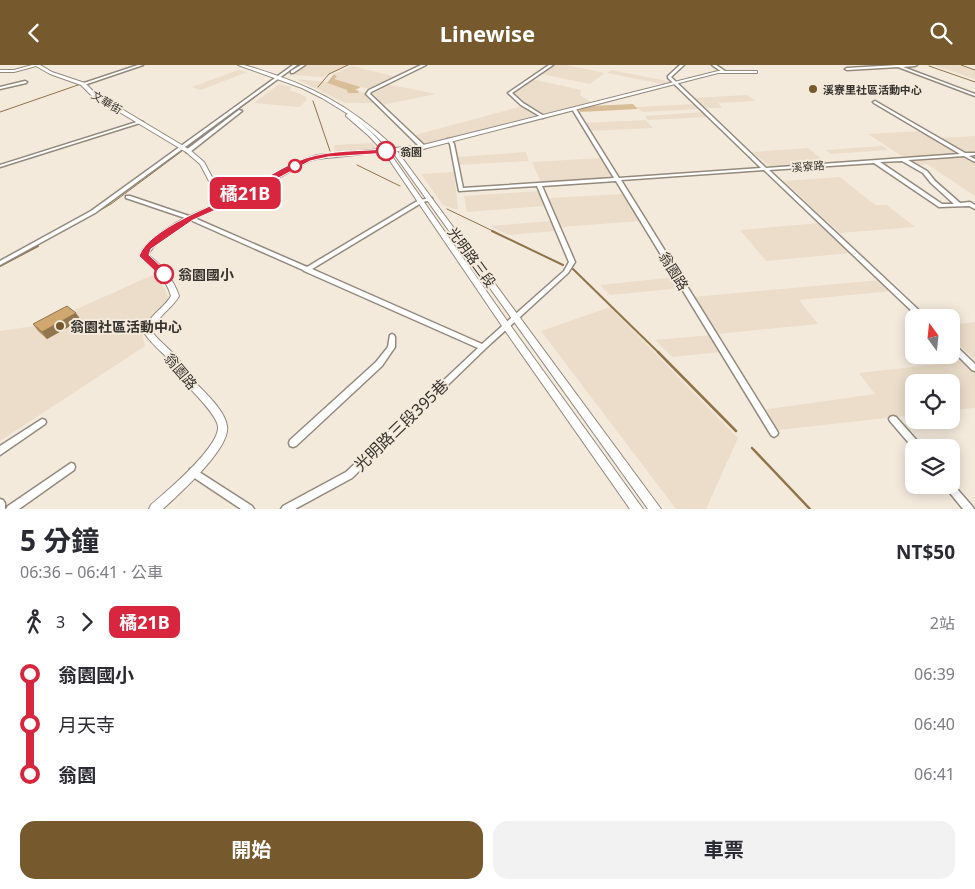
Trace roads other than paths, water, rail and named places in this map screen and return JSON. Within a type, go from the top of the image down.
[{"type":"street","name":"文華街","points":[[0,71],[14,71],[37,65],[51,73],[82,83],[92,94],[184,149]]},
{"type":"street","points":[[120,65],[130,68]]},
{"type":"street","points":[[82,83],[141,65]]},
{"type":"street","name":"光明路三段","points":[[232,65],[280,79],[311,93],[353,119],[390,151],[421,201],[507,327],[637,509]]},
{"type":"street","name":"光明路三段","points":[[240,65],[316,92],[341,105],[368,124],[430,199],[655,509]]},
{"type":"street","points":[[280,79],[295,65]]},
{"type":"street","points":[[1,260],[93,213],[280,79],[303,65]]},
{"type":"street","points":[[423,147],[368,94],[370,91],[424,65]]},
{"type":"street","points":[[543,117],[522,104],[510,93],[551,65]]},
{"type":"street","points":[[682,65],[669,76],[674,83],[914,309]]},
{"type":"street","points":[[714,65],[722,71]]},
{"type":"street","points":[[390,151],[423,147],[722,71],[756,72],[751,65]]},
{"type":"street","points":[[847,69],[915,65]]},
{"type":"street","points":[[898,66],[975,95]]},
{"type":"street","points":[[0,88],[25,82]]},
{"type":"street","points":[[875,102],[975,161]]},
{"type":"street","name":"翁園路","points":[[574,109],[774,433]]},
{"type":"street","points":[[0,166],[141,122]]},
{"type":"street","name":"溪寮路","points":[[449,140],[452,144],[461,189],[975,154]]},
{"type":"street","points":[[184,149],[202,163],[210,180],[235,198]]},
{"type":"street","name":"翁園路","points":[[155,509],[193,472],[220,442],[223,425],[202,395],[181,372],[178,364],[149,334],[152,323],[175,296],[163,273],[144,256],[147,248],[190,218],[235,198],[307,160],[328,155],[390,151]]},
{"type":"street","points":[[902,158],[925,172],[933,182],[959,205]]},
{"type":"street","points":[[875,161],[934,203],[942,206],[970,204],[975,207]]},
{"type":"street","points":[[507,327],[566,273],[572,265],[539,184]]},
{"type":"street","points":[[128,197],[190,218],[483,347]]},
{"type":"street","points":[[306,270],[421,201],[430,199]]},
{"type":"street","name":"光明路三段395巷","points":[[286,509],[349,475],[483,347],[507,327]]},
{"type":"street","points":[[293,443],[379,364],[392,347],[392,337]]},
{"type":"street","points":[[960,354],[975,368]]},
{"type":"street","points":[[893,419],[910,439]]},
{"type":"street","points":[[0,451],[42,422]]},
{"type":"street","points":[[11,509],[71,467]]},
{"type":"street","points":[[193,472],[249,509]]},
{"type":"street","points":[[956,494],[969,509]]},
{"type":"street","points":[[0,503],[0,509]]},
{"type":"waterway","points":[[285,74],[297,65]]},
{"type":"waterway","points":[[318,87],[329,74],[348,65]]},
{"type":"waterway","points":[[961,65],[975,70]]},
{"type":"waterway","points":[[929,66],[975,82]]},
{"type":"waterway","points":[[0,112],[104,76]]},
{"type":"waterway","points":[[188,147],[275,82]]},
{"type":"waterway","points":[[313,101],[330,151]]},
{"type":"waterway","points":[[64,231],[111,204],[182,151]]},
{"type":"waterway","points":[[357,165],[400,186]]},
{"type":"waterway","points":[[447,209],[495,232]]},
{"type":"waterway","points":[[492,231],[563,265]]},
{"type":"waterway","points":[[0,266],[38,246]]},
{"type":"waterway","points":[[573,269],[659,353]]},
{"type":"waterway","points":[[659,353],[736,431]]},
{"type":"waterway","points":[[752,448],[810,509]]},
{"type":"place","name":"溪寮里社區活動中心","points":[[813,89]]},
{"type":"place","name":"翁園","points":[[386,151]]},
{"type":"place","name":"翁園國小","points":[[164,274]]},
{"type":"place","name":"翁園社區活動中心","points":[[60,326]]}]
